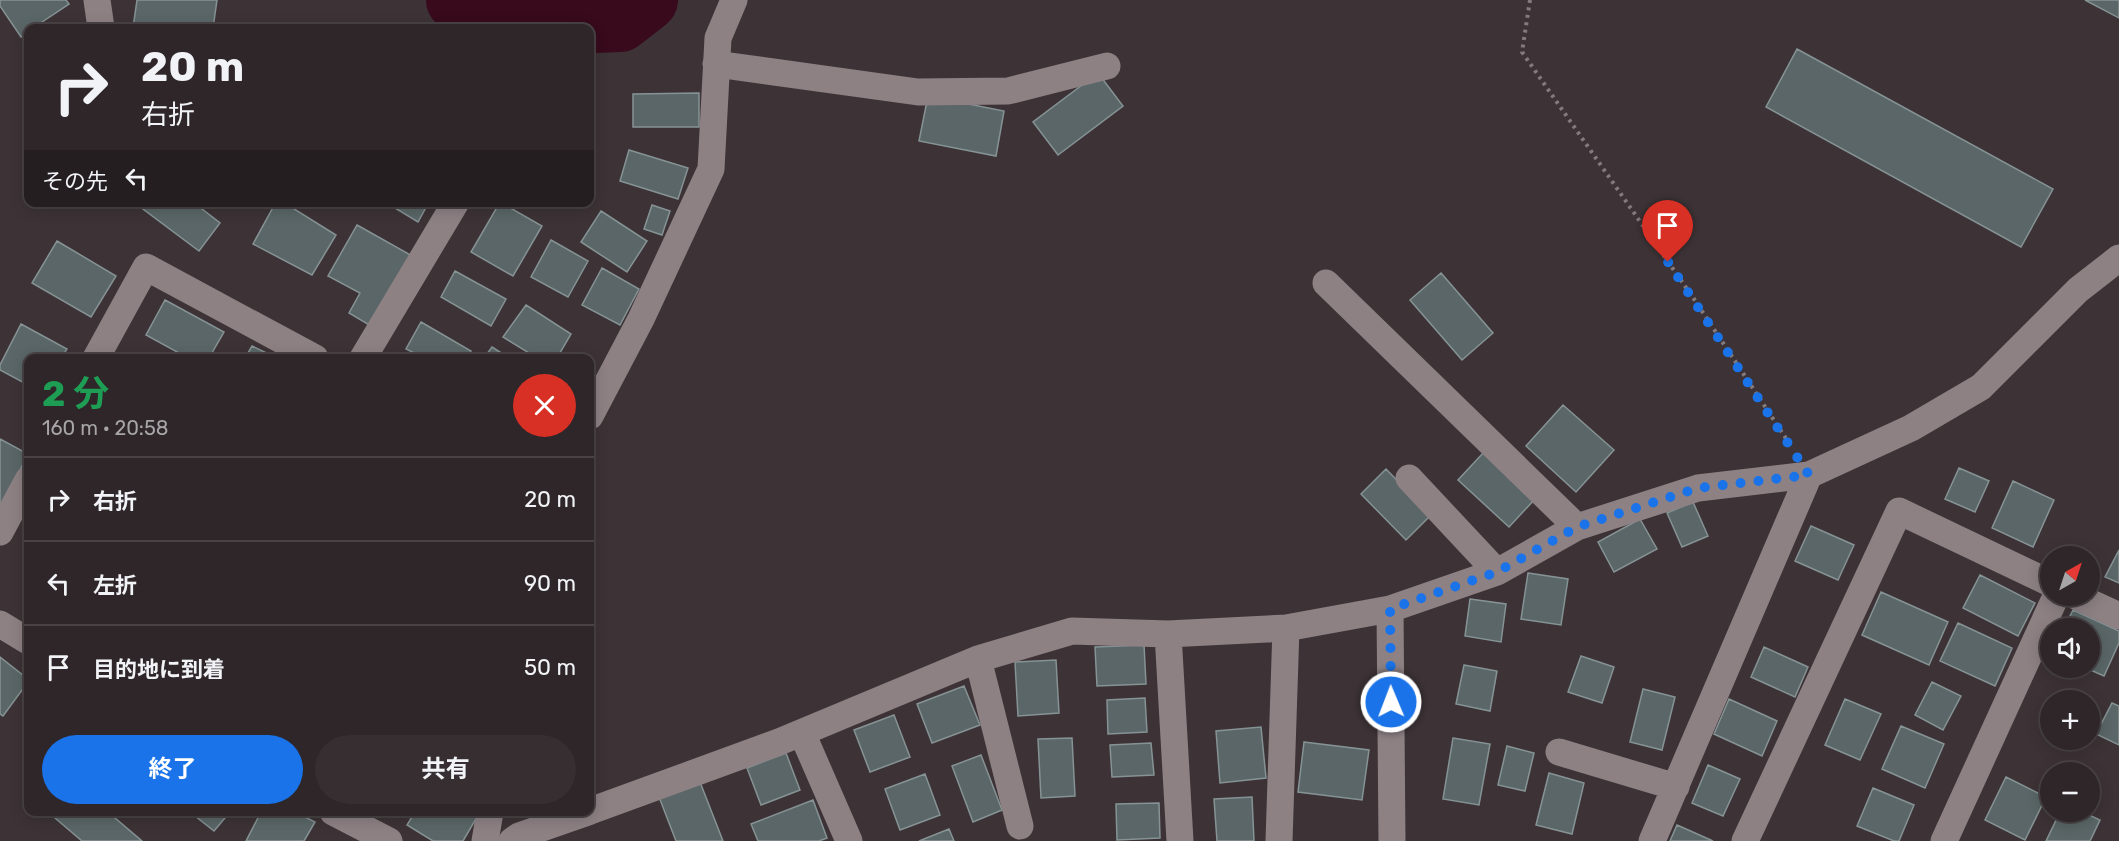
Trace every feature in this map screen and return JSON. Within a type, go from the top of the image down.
[{"type":"street","points":[[97,0],[100,24]]},
{"type":"street","points":[[594,408],[641,319],[711,169],[718,38],[734,0]]},
{"type":"street","points":[[716,64],[918,92],[1008,91],[1107,66]]},
{"type":"street","points":[[365,354],[453,207]]},
{"type":"street","points":[[594,809],[802,732],[978,659],[1072,631],[1168,634],[1286,628],[1390,609],[1497,572],[1577,527],[1698,488],[1809,475],[1911,428],[1981,387],[2078,290],[2119,258]]},
{"type":"street","points":[[98,354],[146,267],[308,354]]},
{"type":"street","points":[[1326,283],[1577,527]]},
{"type":"street","points":[[1652,841],[1809,475]]},
{"type":"street","points":[[1409,478],[1497,572]]},
{"type":"street","points":[[0,532],[24,487]]},
{"type":"street","points":[[1745,841],[1899,512],[2040,578]]},
{"type":"street","points":[[1944,841],[2051,606]]},
{"type":"street","points":[[2098,606],[2119,616]]},
{"type":"street","points":[[1390,609],[1392,841]]},
{"type":"street","points":[[0,624],[24,639]]},
{"type":"street","points":[[1279,841],[1286,628]]},
{"type":"street","points":[[1168,634],[1180,841]]},
{"type":"street","points":[[978,659],[1020,826]]},
{"type":"street","points":[[802,732],[849,841]]},
{"type":"street","points":[[1559,752],[1676,787]]},
{"type":"street","points":[[341,816],[389,841]]},
{"type":"street","points":[[485,841],[489,816]]},
{"type":"street","points":[[518,840],[577,816]]},
{"type":"path","points":[[1530,0],[1522,52],[1694,299],[1809,475]]},
{"type":"building","points":[[0,0],[66,0],[69,4],[39,24],[24,24],[24,35],[21,37],[0,6]]},
{"type":"building","points":[[137,0],[217,0],[214,24],[134,24]]},
{"type":"building","points":[[2085,0],[2119,0],[2119,18]]},
{"type":"building","points":[[1797,49],[2053,189],[2021,247],[1766,107]]},
{"type":"building","points":[[1098,73],[1123,106],[1058,155],[1033,122]]},
{"type":"building","points":[[699,93],[699,127],[633,127],[633,94]]},
{"type":"building","points":[[928,96],[1004,111],[996,156],[919,141]]},
{"type":"building","points":[[629,150],[688,168],[678,199],[620,181]]},
{"type":"building","points":[[652,205],[670,211],[662,235],[644,229]]},
{"type":"building","points":[[144,207],[199,207],[220,223],[199,251],[143,209]]},
{"type":"building","points":[[273,207],[291,207],[336,235],[312,275],[253,244]]},
{"type":"building","points":[[393,207],[426,207],[418,222]]},
{"type":"building","points":[[497,207],[509,207],[542,226],[513,276],[471,252]]},
{"type":"building","points":[[601,211],[647,241],[627,272],[581,242]]},
{"type":"building","points":[[357,225],[414,257],[376,329],[349,313],[360,293],[328,276]]},
{"type":"building","points":[[551,240],[588,261],[568,297],[531,277]]},
{"type":"building","points":[[57,241],[116,276],[91,317],[32,283]]},
{"type":"building","points":[[602,268],[639,289],[620,325],[582,305]]},
{"type":"building","points":[[455,271],[506,299],[491,326],[441,297]]},
{"type":"building","points":[[1441,273],[1493,333],[1462,360],[1410,300]]},
{"type":"building","points":[[165,300],[224,332],[211,354],[181,354],[146,335]]},
{"type":"building","points":[[526,305],[571,334],[559,354],[531,354],[503,337]]},
{"type":"building","points":[[421,322],[471,351],[469,354],[416,354],[406,349]]},
{"type":"building","points":[[21,324],[67,349],[64,354],[24,354],[24,383],[0,370],[0,365]]},
{"type":"building","points":[[252,346],[269,354],[247,354]]},
{"type":"building","points":[[492,347],[503,354],[487,354]]},
{"type":"building","points":[[1563,405],[1614,450],[1576,492],[1526,446]]},
{"type":"building","points":[[0,439],[24,452],[24,462],[0,510]]},
{"type":"building","points":[[1484,452],[1535,499],[1509,527],[1458,480]]},
{"type":"building","points":[[1959,468],[1989,481],[1975,512],[1945,499]]},
{"type":"building","points":[[1386,469],[1431,515],[1406,540],[1361,494]]},
{"type":"building","points":[[2013,481],[2054,500],[2033,547],[1992,528]]},
{"type":"building","points":[[1693,502],[1708,536],[1682,547],[1667,513]]},
{"type":"building","points":[[1640,519],[1657,549],[1614,572],[1598,542]]},
{"type":"building","points":[[1811,526],[1854,545],[1838,580],[1795,561]]},
{"type":"building","points":[[2119,550],[2119,583],[2105,577]]},
{"type":"building","points":[[1528,573],[1568,579],[1561,625],[1521,619]]},
{"type":"building","points":[[1980,575],[2035,603],[2018,636],[1963,608]]},
{"type":"building","points":[[1881,592],[1948,622],[1929,665],[1862,635]]},
{"type":"building","points":[[1470,599],[1506,604],[1501,642],[1465,636]]},
{"type":"building","points":[[2073,610],[2091,618],[2069,618]]},
{"type":"building","points":[[2100,622],[2119,631],[2119,643],[2104,676],[2100,674]]},
{"type":"building","points":[[1958,623],[2012,648],[1995,686],[1940,661]]},
{"type":"building","points":[[1144,645],[1146,684],[1097,686],[1095,647]]},
{"type":"building","points":[[1764,647],[1808,667],[1795,697],[1751,677]]},
{"type":"building","points":[[1581,656],[1614,667],[1602,703],[1568,692]]},
{"type":"building","points":[[0,657],[24,676],[24,687],[3,716],[0,714]]},
{"type":"building","points":[[1056,660],[1059,713],[1018,716],[1015,662]]},
{"type":"building","points":[[1464,665],[1497,671],[1490,711],[1456,704]]},
{"type":"building","points":[[1932,682],[1961,696],[1943,730],[1915,715]]},
{"type":"building","points":[[964,686],[980,725],[932,743],[917,704]]},
{"type":"building","points":[[1643,689],[1675,697],[1662,750],[1630,742]]},
{"type":"building","points":[[1145,698],[1147,732],[1108,734],[1107,700]]},
{"type":"building","points":[[1729,699],[1777,721],[1762,756],[1714,734]]},
{"type":"building","points":[[1845,699],[1881,714],[1860,760],[1825,745]]},
{"type":"building","points":[[2112,703],[2119,706],[2119,745],[2100,736],[2100,726]]},
{"type":"building","points":[[894,715],[910,757],[870,772],[854,730]]},
{"type":"building","points":[[1901,726],[1944,744],[1925,788],[1882,769]]},
{"type":"building","points":[[1261,727],[1266,778],[1220,783],[1216,731]]},
{"type":"building","points":[[1072,738],[1075,796],[1041,798],[1038,739]]},
{"type":"building","points":[[1453,738],[1490,744],[1479,805],[1443,799]]},
{"type":"building","points":[[1304,742],[1369,750],[1362,800],[1298,792]]},
{"type":"building","points":[[1151,743],[1154,775],[1112,777],[1110,745]]},
{"type":"building","points":[[1507,746],[1534,753],[1525,791],[1498,785]]},
{"type":"building","points":[[786,753],[800,790],[761,805],[747,768]]},
{"type":"building","points":[[981,755],[1002,810],[973,822],[952,766]]},
{"type":"building","points":[[1708,765],[1740,779],[1723,816],[1692,803]]},
{"type":"building","points":[[1549,773],[1584,783],[1572,834],[1536,825]]},
{"type":"building","points":[[925,774],[940,815],[900,830],[885,789]]},
{"type":"building","points":[[2006,777],[2040,794],[2040,809],[2025,840],[1985,820]]},
{"type":"building","points":[[700,782],[723,841],[676,841],[659,797]]},
{"type":"building","points":[[1873,788],[1914,805],[1899,841],[1857,826]]},
{"type":"building","points":[[1252,797],[1254,841],[1217,841],[1214,799]]},
{"type":"building","points":[[813,800],[827,838],[819,841],[758,841],[751,824]]},
{"type":"building","points":[[1159,803],[1160,838],[1117,840],[1116,804]]},
{"type":"building","points":[[53,816],[113,816],[142,841],[82,841]]},
{"type":"building","points":[[195,816],[227,816],[214,831]]},
{"type":"building","points":[[259,816],[303,816],[315,822],[304,841],[246,841]]},
{"type":"building","points":[[413,816],[478,816],[463,841],[433,841],[407,825]]},
{"type":"building","points":[[2055,822],[2099,822],[2090,841],[2046,841]]},
{"type":"building","points":[[1677,825],[1713,841],[1670,841]]},
{"type":"building","points":[[949,829],[954,841],[919,841]]},
{"type":"waterway","points":[[457,0],[467,4],[570,23],[620,21],[647,0]]},
{"type":"route","points":[[1391,702],[1390,609],[1497,572],[1577,527],[1698,488],[1809,475],[1668,262]]}]
